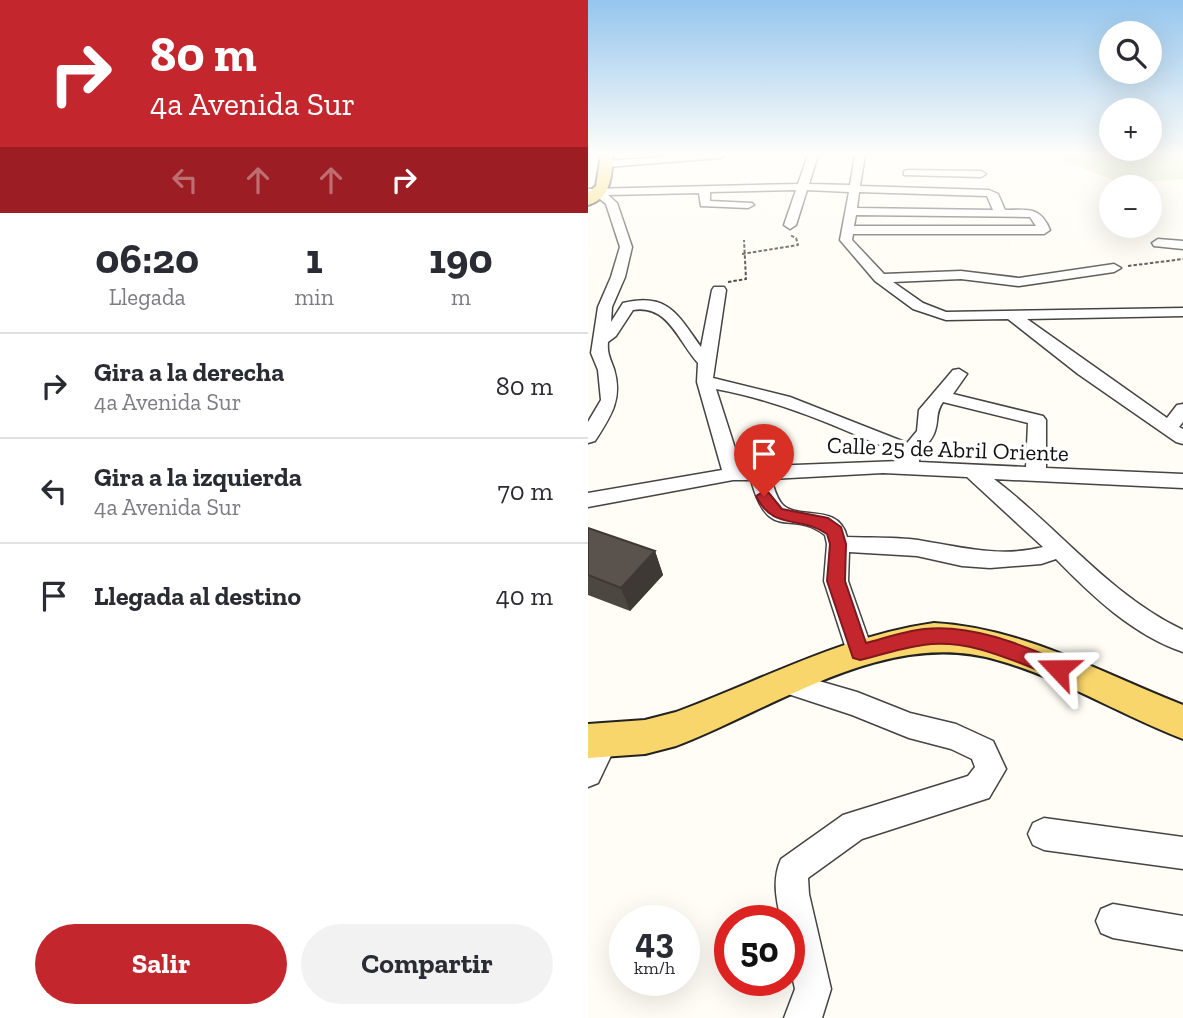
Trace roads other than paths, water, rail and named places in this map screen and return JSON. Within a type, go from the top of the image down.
[{"type":"main road","points":[[596,741],[645,737],[676,729],[860,652],[923,637],[950,637],[984,642],[1020,653],[1183,722]]},
{"type":"street","points":[[588,437],[610,400],[606,370],[599,353],[605,307],[618,277],[626,247],[610,203]]},
{"type":"street","points":[[705,203],[747,205]]},
{"type":"street","points":[[790,225],[798,203]]},
{"type":"street","points":[[852,203],[846,240],[880,278],[933,314],[1013,316],[1183,312]]},
{"type":"street","points":[[996,203],[1000,213]]},
{"type":"street","points":[[848,230],[1044,232],[1037,215],[850,211]]},
{"type":"street","points":[[1158,243],[1183,245]]},
{"type":"street","points":[[880,278],[961,275],[1012,282],[1114,268]]},
{"type":"street","points":[[719,290],[705,361],[705,382],[733,474]]},
{"type":"street","points":[[602,339],[611,333],[628,306],[644,303],[655,305],[671,314],[692,348],[705,361]]},
{"type":"street","points":[[1013,316],[1084,370],[1176,433],[1183,409]]},
{"type":"street","points":[[942,397],[958,374]]},
{"type":"street","points":[[705,382],[739,387],[762,395],[909,460],[926,432],[928,410],[939,396],[1037,421],[1036,475]]},
{"type":"street","name":"Calle 25 de Abril Oriente","points":[[588,500],[733,474],[909,460],[974,473],[1183,481]]},
{"type":"street","points":[[759,471],[769,507],[778,514],[830,525],[835,531],[838,544],[836,581],[860,652]]},
{"type":"street","points":[[974,473],[998,491],[1124,609],[1183,642]]},
{"type":"street","points":[[838,544],[917,548],[962,558],[990,560],[1041,556],[1060,549]]},
{"type":"street","points":[[789,683],[857,704],[909,725],[956,737],[983,750],[991,769],[978,788],[854,826],[792,870],[792,894],[813,989],[803,1018]]},
{"type":"street","points":[[588,773],[596,741]]},
{"type":"street","points":[[1044,834],[1183,853]]},
{"type":"street","points":[[1114,920],[1183,933]]}]
